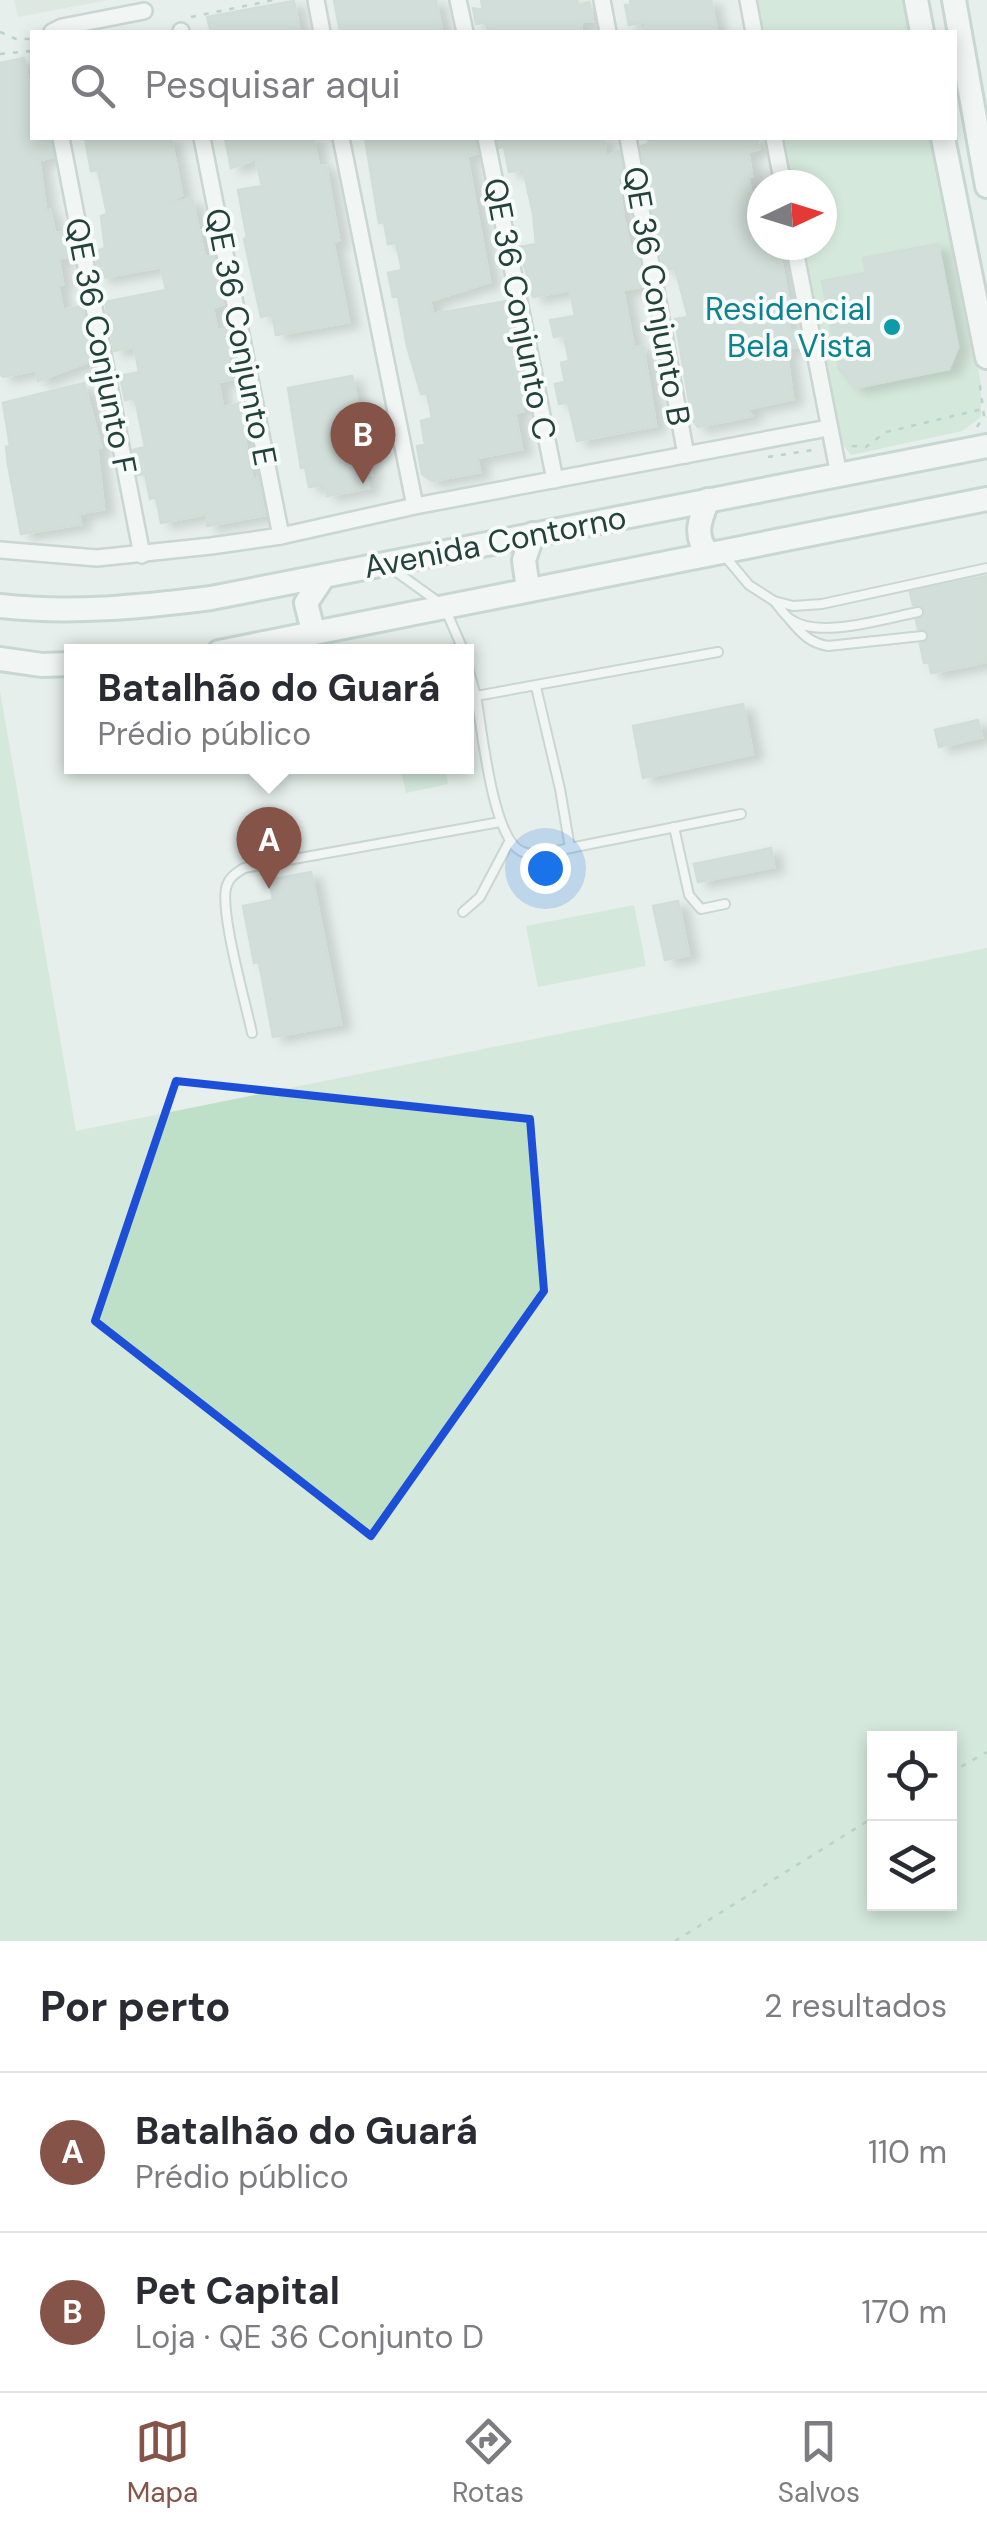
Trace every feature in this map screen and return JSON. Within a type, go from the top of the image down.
[{"type":"main road","points":[[916,0],[922,30]]},
{"type":"main road","points":[[954,0],[987,186]]},
{"type":"main road","points":[[944,140],[980,282],[982,363]]},
{"type":"main road","name":"Avenida Contorno","points":[[0,606],[40,611],[109,610],[211,598],[839,474],[982,440]]},
{"type":"main road","points":[[708,500],[701,516],[699,538],[714,552]]},
{"type":"main road","name":"Avenida Contorno","points":[[254,644],[987,500]]},
{"type":"main road","points":[[528,589],[524,560],[533,534]]},
{"type":"main road","points":[[312,631],[306,603],[324,576]]},
{"type":"main road","points":[[0,659],[64,664]]},
{"type":"street","points":[[316,0],[322,30]]},
{"type":"street","points":[[458,0],[464,30]]},
{"type":"street","points":[[602,0],[608,30]]},
{"type":"street","points":[[748,0],[754,30]]},
{"type":"street","points":[[56,30],[144,11]]},
{"type":"street","name":"QE 36 Conjunto F","points":[[61,140],[142,555]]},
{"type":"street","name":"QE 36 Conjunto E","points":[[202,140],[281,536]]},
{"type":"street","points":[[341,140],[415,506]]},
{"type":"street","name":"QE 36 Conjunto C","points":[[486,140],[554,480]]},
{"type":"street","name":"QE 36 Conjunto B","points":[[628,140],[686,454]]},
{"type":"street","points":[[774,140],[779,170]]},
{"type":"street","points":[[797,260],[839,474]]},
{"type":"street","points":[[0,550],[52,556],[142,555],[281,536],[415,506],[828,428]]},
{"type":"lane","points":[[714,552],[774,601],[805,637],[828,646],[922,636]]},
{"type":"lane","points":[[384,563],[444,606],[461,644]]},
{"type":"lane","points":[[774,601],[794,606],[822,604],[987,568]]},
{"type":"lane","points":[[790,620],[832,628],[918,612]]},
{"type":"lane","points":[[476,696],[718,652]]},
{"type":"lane","points":[[536,687],[570,848]]},
{"type":"lane","points":[[474,689],[500,822],[509,842],[519,852],[535,854],[741,814]]},
{"type":"lane","points":[[252,1033],[226,912],[226,885],[232,876],[244,868],[500,822]]},
{"type":"lane","points":[[674,827],[694,904],[701,909],[725,904]]},
{"type":"lane","points":[[462,912],[480,898],[509,842]]},
{"type":"path","points":[[180,28],[274,0]]},
{"type":"path","points":[[0,32],[16,39],[30,39]]},
{"type":"path","points":[[0,54],[30,52]]},
{"type":"path","points":[[982,363],[982,440]]},
{"type":"path","points":[[957,1770],[987,1752]]},
{"type":"path","points":[[675,1941],[868,1821]]},
{"type":"highlighted area","points":[[176,1081],[530,1119],[544,1291],[371,1536],[95,1321]]},
{"type":"shaded area","points":[[14,0],[109,0],[18,17]]},
{"type":"green space","points":[[758,0],[908,0],[914,30],[764,30]]},
{"type":"green space","points":[[784,140],[934,140],[981,384],[981,417],[962,431],[851,455],[840,440],[807,260],[837,260],[837,170],[789,170]]},
{"type":"green space","points":[[0,691],[76,1131],[987,948],[987,1941],[0,1941]]},
{"type":"green space","points":[[402,774],[446,774],[448,784],[406,793]]},
{"type":"green space","points":[[634,905],[646,966],[538,987],[526,926]]},
{"type":"building","points":[[334,0],[436,0],[442,30],[340,30]]},
{"type":"building","points":[[481,0],[577,0],[578,6],[589,2],[593,21],[581,22],[581,30],[488,30],[486,22],[476,24],[473,8],[483,10]]},
{"type":"building","points":[[630,0],[711,0],[717,30],[647,30],[645,22],[629,25],[625,5],[631,5]]},
{"type":"building","points":[[294,1],[299,28],[210,30],[207,17]]},
{"type":"building","points":[[24,58],[30,85],[30,140],[50,140],[53,157],[39,160],[46,211],[50,210],[55,233],[68,232],[73,257],[58,258],[63,284],[58,285],[63,310],[82,306],[93,360],[38,381],[36,370],[3,377],[0,374],[0,63]]},
{"type":"building","points":[[85,140],[171,140],[182,195],[166,204],[192,199],[205,257],[214,255],[224,304],[213,308],[217,330],[229,329],[234,354],[228,356],[233,379],[218,382],[223,407],[242,403],[253,482],[257,478],[265,515],[207,526],[206,514],[161,523],[156,497],[150,499],[145,474],[138,475],[133,450],[145,447],[135,398],[125,400],[120,376],[139,372],[134,347],[114,351],[105,302],[166,290],[161,267],[100,278],[95,252],[105,248],[101,216],[107,214],[98,170],[91,171]]},
{"type":"building","points":[[225,140],[313,140],[319,166],[326,166],[339,240],[333,242],[349,322],[276,335],[272,314],[261,317],[238,190],[262,186],[256,159],[231,168]]},
{"type":"building","points":[[365,140],[475,140],[478,153],[467,156],[490,282],[430,301],[433,314],[507,301],[525,400],[521,401],[523,411],[515,413],[522,449],[477,458],[480,472],[432,481],[422,474],[417,446],[425,445],[421,421],[432,418],[427,393],[421,394],[398,296],[393,297],[388,273],[402,270],[396,243],[388,244],[384,222],[379,223]]},
{"type":"building","points":[[497,140],[604,140],[606,156],[619,151],[624,176],[617,176],[624,219],[631,251],[637,249],[644,286],[623,290],[634,348],[643,346],[656,426],[577,441],[568,402],[559,404],[555,384],[565,382],[561,363],[569,361],[564,335],[554,337],[550,320],[575,316],[570,290],[533,297],[519,247],[536,244],[523,169],[509,172],[504,146],[499,148]]},
{"type":"building","points":[[648,140],[757,140],[759,149],[748,152],[751,170],[747,170],[747,260],[781,260],[788,297],[785,306],[798,347],[786,348],[793,399],[747,409],[752,416],[698,427],[692,419],[675,319],[688,317],[675,268],[664,270],[641,146],[649,144]]},
{"type":"building","name":"Residencial Bela Vista","points":[[938,244],[958,347],[949,369],[855,388],[839,369],[822,281],[866,273],[863,258]]},
{"type":"building","points":[[352,376],[372,475],[367,476],[369,488],[327,496],[325,485],[309,487],[305,467],[301,468],[288,388]]},
{"type":"building","points":[[84,383],[101,447],[97,448],[104,509],[79,514],[81,524],[21,534],[8,464],[6,447],[10,446],[3,403]]},
{"type":"building","points":[[987,576],[987,662],[931,673],[920,644],[927,641],[929,634],[918,629],[916,620],[924,617],[925,610],[921,605],[913,605],[910,592]]},
{"type":"building","points":[[743,704],[753,754],[643,778],[633,726]]},
{"type":"building","points":[[978,720],[982,737],[939,747],[935,730]]},
{"type":"building","points":[[771,848],[774,867],[698,882],[694,864]]},
{"type":"building","points":[[311,872],[341,1024],[273,1037],[259,962],[254,963],[243,906],[273,900],[269,880]]},
{"type":"building","points":[[678,901],[689,955],[665,960],[653,906]]},
{"type":"place","name":"Residencial Bela Vista","points":[[892,327]]},
{"type":"place","name":"Pet Capital","points":[[363,484]]},
{"type":"place","name":"Batalhão do Guará","points":[[269,889]]}]
